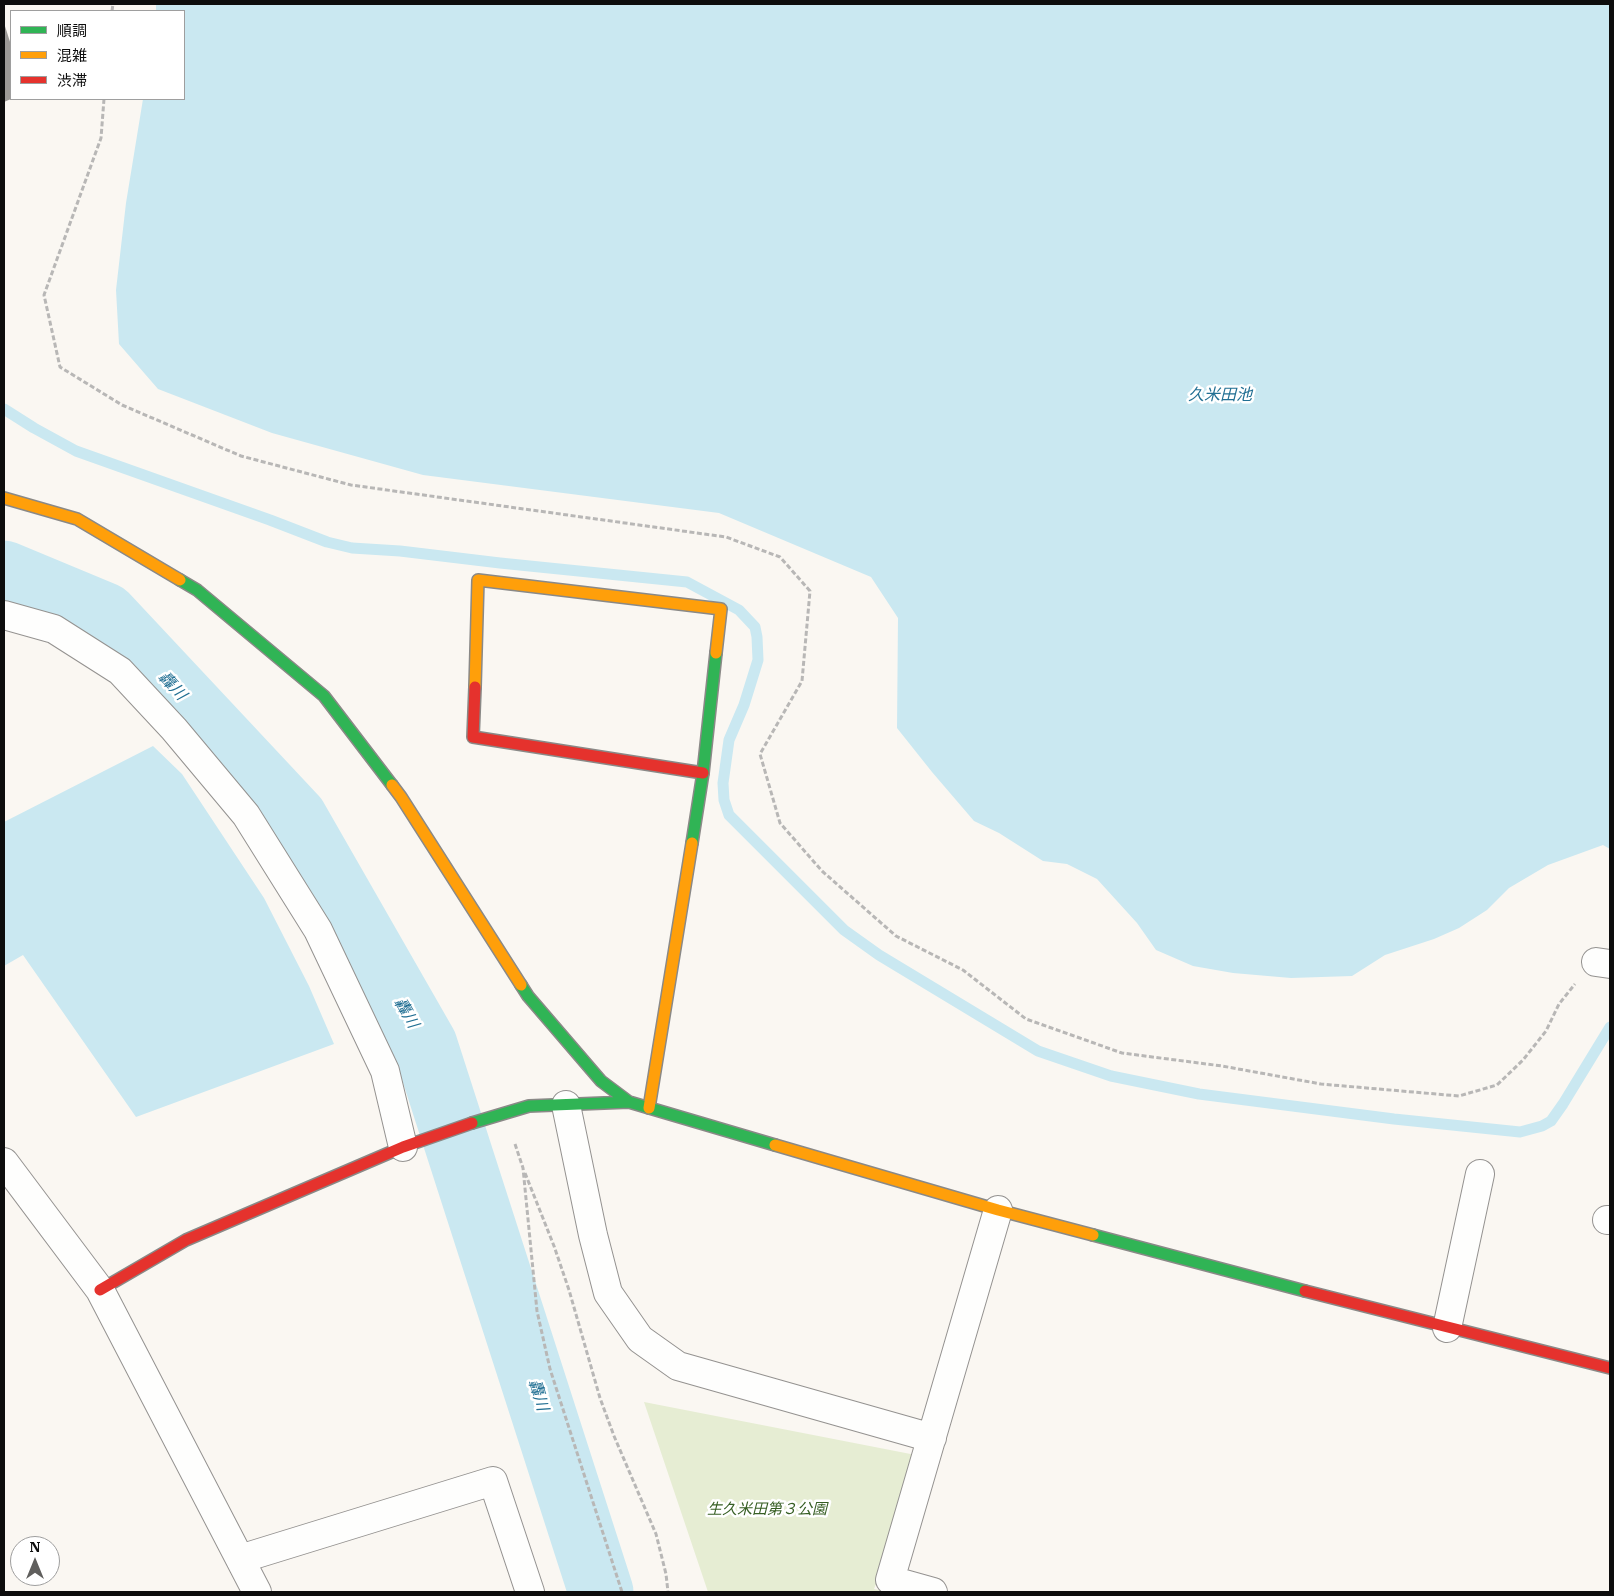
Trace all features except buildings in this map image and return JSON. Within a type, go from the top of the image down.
[{"type":"street","points":[[4,498],[77,519],[197,590],[324,696],[401,797],[528,996],[601,1081],[629,1102]]},
{"type":"street","points":[[649,1108],[703,773],[721,609],[478,580],[472,737],[703,773]]},
{"type":"street","points":[[4,615],[54,630],[120,671],[174,729],[246,815],[318,930],[385,1071],[403,1147]]},
{"type":"street","points":[[100,1290],[186,1240],[403,1147],[478,1121],[529,1106],[629,1102],[998,1210],[1447,1328],[1610,1368]]},
{"type":"street","points":[[566,1105],[593,1235],[608,1293],[640,1339],[678,1366],[932,1438]]},
{"type":"street","points":[[4,1162],[100,1290],[258,1592]]},
{"type":"street","points":[[1447,1328],[1480,1174]]},
{"type":"street","points":[[933,1592],[890,1580],[998,1210]]},
{"type":"street","points":[[240,1559],[493,1481],[530,1592]]},
{"type":"path","points":[[104,100],[101,138],[44,294],[60,367],[122,405],[242,456],[351,485],[726,537],[780,557],[810,591],[802,681],[760,754],[780,823],[822,872],[896,936],[963,970],[1026,1019],[1122,1053],[1222,1066],[1321,1084],[1460,1096],[1496,1085],[1523,1060],[1546,1031],[1559,1004],[1580,979],[1603,963]]},
{"type":"path","points":[[505,1113],[523,1168],[554,1246],[600,1398],[614,1436],[656,1534],[666,1574],[668,1592]]},
{"type":"path","points":[[523,1168],[537,1311],[550,1368],[622,1592]]},
{"type":"green space","name":"生久米田第３公園","points":[[644,1402],[926,1457],[874,1589],[887,1592],[708,1592]]},
{"type":"water","name":"久米田池","points":[[156,4],[1610,4],[1610,849],[1603,845],[1548,865],[1509,888],[1487,910],[1459,928],[1434,939],[1385,955],[1352,976],[1291,978],[1233,973],[1193,966],[1156,950],[1137,923],[1097,879],[1067,864],[1043,861],[999,833],[974,821],[932,772],[897,728],[898,618],[871,577],[719,513],[423,475],[272,433],[158,389],[119,344],[116,290],[126,203],[143,100],[185,100],[185,10],[156,10]]},
{"type":"water","points":[[153,746],[182,774],[264,898],[309,986],[334,1044],[136,1117],[23,955],[4,966],[4,822]]},
{"type":"waterway","points":[[4,409],[76,451],[327,542],[352,548],[400,551],[687,582],[739,610],[755,627],[758,660],[744,705],[729,740],[723,783],[724,800],[729,815],[844,930],[879,955],[1038,1051],[1111,1076],[1199,1094],[1394,1119],[1520,1132],[1542,1126],[1551,1121],[1610,1027]]},
{"type":"waterway","name":"轟川","points":[[4,573],[105,615],[295,818],[425,1045],[601,1592]]},
{"type":"traffic: fast","points":[[180,580],[197,590],[324,696],[392,785]]},
{"type":"traffic: fast","points":[[692,843],[703,773],[716,653]]},
{"type":"traffic: fast","points":[[521,985],[528,996],[601,1081],[629,1102],[775,1145]]},
{"type":"traffic: fast","points":[[472,1123],[529,1106],[629,1102]]},
{"type":"traffic: fast","points":[[1093,1235],[1305,1291]]},
{"type":"traffic: slow","points":[[4,498],[77,519],[180,580]]},
{"type":"traffic: slow","points":[[475,687],[478,580],[721,609],[716,653]]},
{"type":"traffic: slow","points":[[392,785],[521,985]]},
{"type":"traffic: slow","points":[[649,1108],[692,843]]},
{"type":"traffic: slow","points":[[775,1145],[998,1210],[1093,1235]]},
{"type":"traffic: jam","points":[[475,687],[473,737],[703,773]]},
{"type":"traffic: jam","points":[[100,1290],[186,1240],[403,1147],[472,1123]]},
{"type":"traffic: jam","points":[[1305,1291],[1610,1368]]}]
